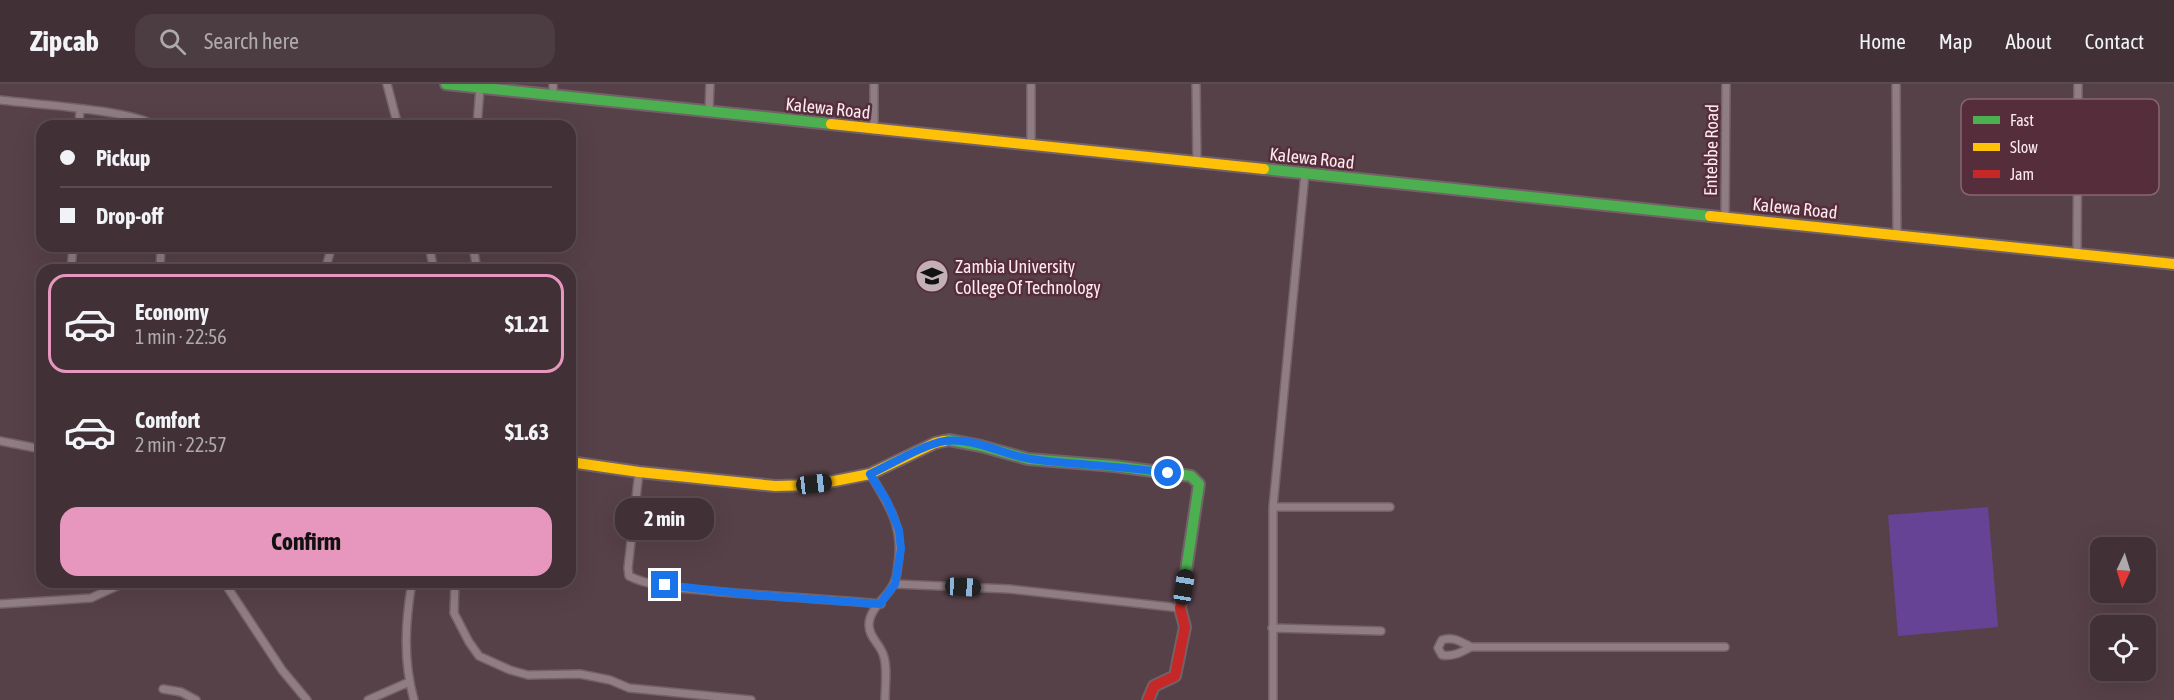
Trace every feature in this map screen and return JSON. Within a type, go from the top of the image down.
[{"type":"street","points":[[387,84],[396,120]]},
{"type":"street","name":"Kalewa Road","points":[[446,84],[480,88],[553,90],[709,112],[874,130],[2174,264]]},
{"type":"street","points":[[709,112],[710,84]]},
{"type":"street","points":[[874,84],[874,130]]},
{"type":"street","points":[[1031,84],[1031,146]]},
{"type":"street","points":[[1196,84],[1197,162]]},
{"type":"street","name":"Entebbe Road","points":[[1725,217],[1726,84]]},
{"type":"street","points":[[1896,84],[1897,236]]},
{"type":"street","points":[[2078,84],[2078,99]]},
{"type":"street","points":[[477,120],[480,88]]},
{"type":"street","points":[[0,100],[138,117],[143,120]]},
{"type":"street","points":[[80,110],[80,120]]},
{"type":"street","points":[[1273,700],[1273,507],[1305,173]]},
{"type":"street","points":[[2077,195],[2077,254]]},
{"type":"street","points":[[576,463],[639,472],[776,486],[814,484],[870,474],[935,443],[948,440],[1028,459],[1114,466],[1191,476],[1199,484],[1180,608],[1185,627],[1175,676],[1154,686],[1148,700]]},
{"type":"street","points":[[0,441],[36,448]]},
{"type":"street","points":[[639,472],[629,576],[641,582],[689,588],[880,604]]},
{"type":"street","points":[[870,474],[887,501],[899,530],[901,549],[895,584],[871,613],[869,624],[873,639],[883,654],[885,700]]},
{"type":"street","points":[[1273,507],[1390,507]]},
{"type":"street","points":[[895,584],[1009,589],[1180,608]]},
{"type":"street","points":[[0,604],[91,598],[113,588]]},
{"type":"street","points":[[228,588],[282,670],[306,700]]},
{"type":"street","points":[[411,588],[405,622],[406,659],[414,700]]},
{"type":"street","points":[[455,588],[454,613],[469,642],[479,656],[510,670],[528,675],[580,674],[610,680],[629,688],[751,700]]},
{"type":"street","points":[[1272,628],[1381,631]]},
{"type":"street","points":[[1471,647],[1725,647]]},
{"type":"street","points":[[368,700],[409,682]]},
{"type":"street","points":[[163,689],[181,692],[196,700]]},
{"type":"shaded area","points":[[1988,507],[1998,627],[1898,636],[1888,515]]},
{"type":"traffic: fast","points":[[446,84],[831,124]]},
{"type":"traffic: fast","points":[[1264,169],[1710,216]]},
{"type":"traffic: fast","points":[[944,441],[981,446],[1028,459],[1114,466],[1191,476],[1199,484],[1185,578]]},
{"type":"traffic: slow","points":[[831,124],[1264,169]]},
{"type":"traffic: slow","points":[[1710,216],[2174,264]]},
{"type":"traffic: slow","points":[[576,463],[775,486],[814,485],[870,474],[935,443],[944,441]]},
{"type":"traffic: jam","points":[[1148,700],[1154,686],[1175,676],[1185,627],[1180,608],[1185,578]]},
{"type":"place","name":"Zambia University College Of Technology","points":[[932,276]]},
{"type":"route","points":[[665,585],[788,598],[880,604],[895,584],[901,549],[899,530],[887,501],[870,474],[921,449],[948,440],[961,441],[1028,459],[1168,473]]}]
